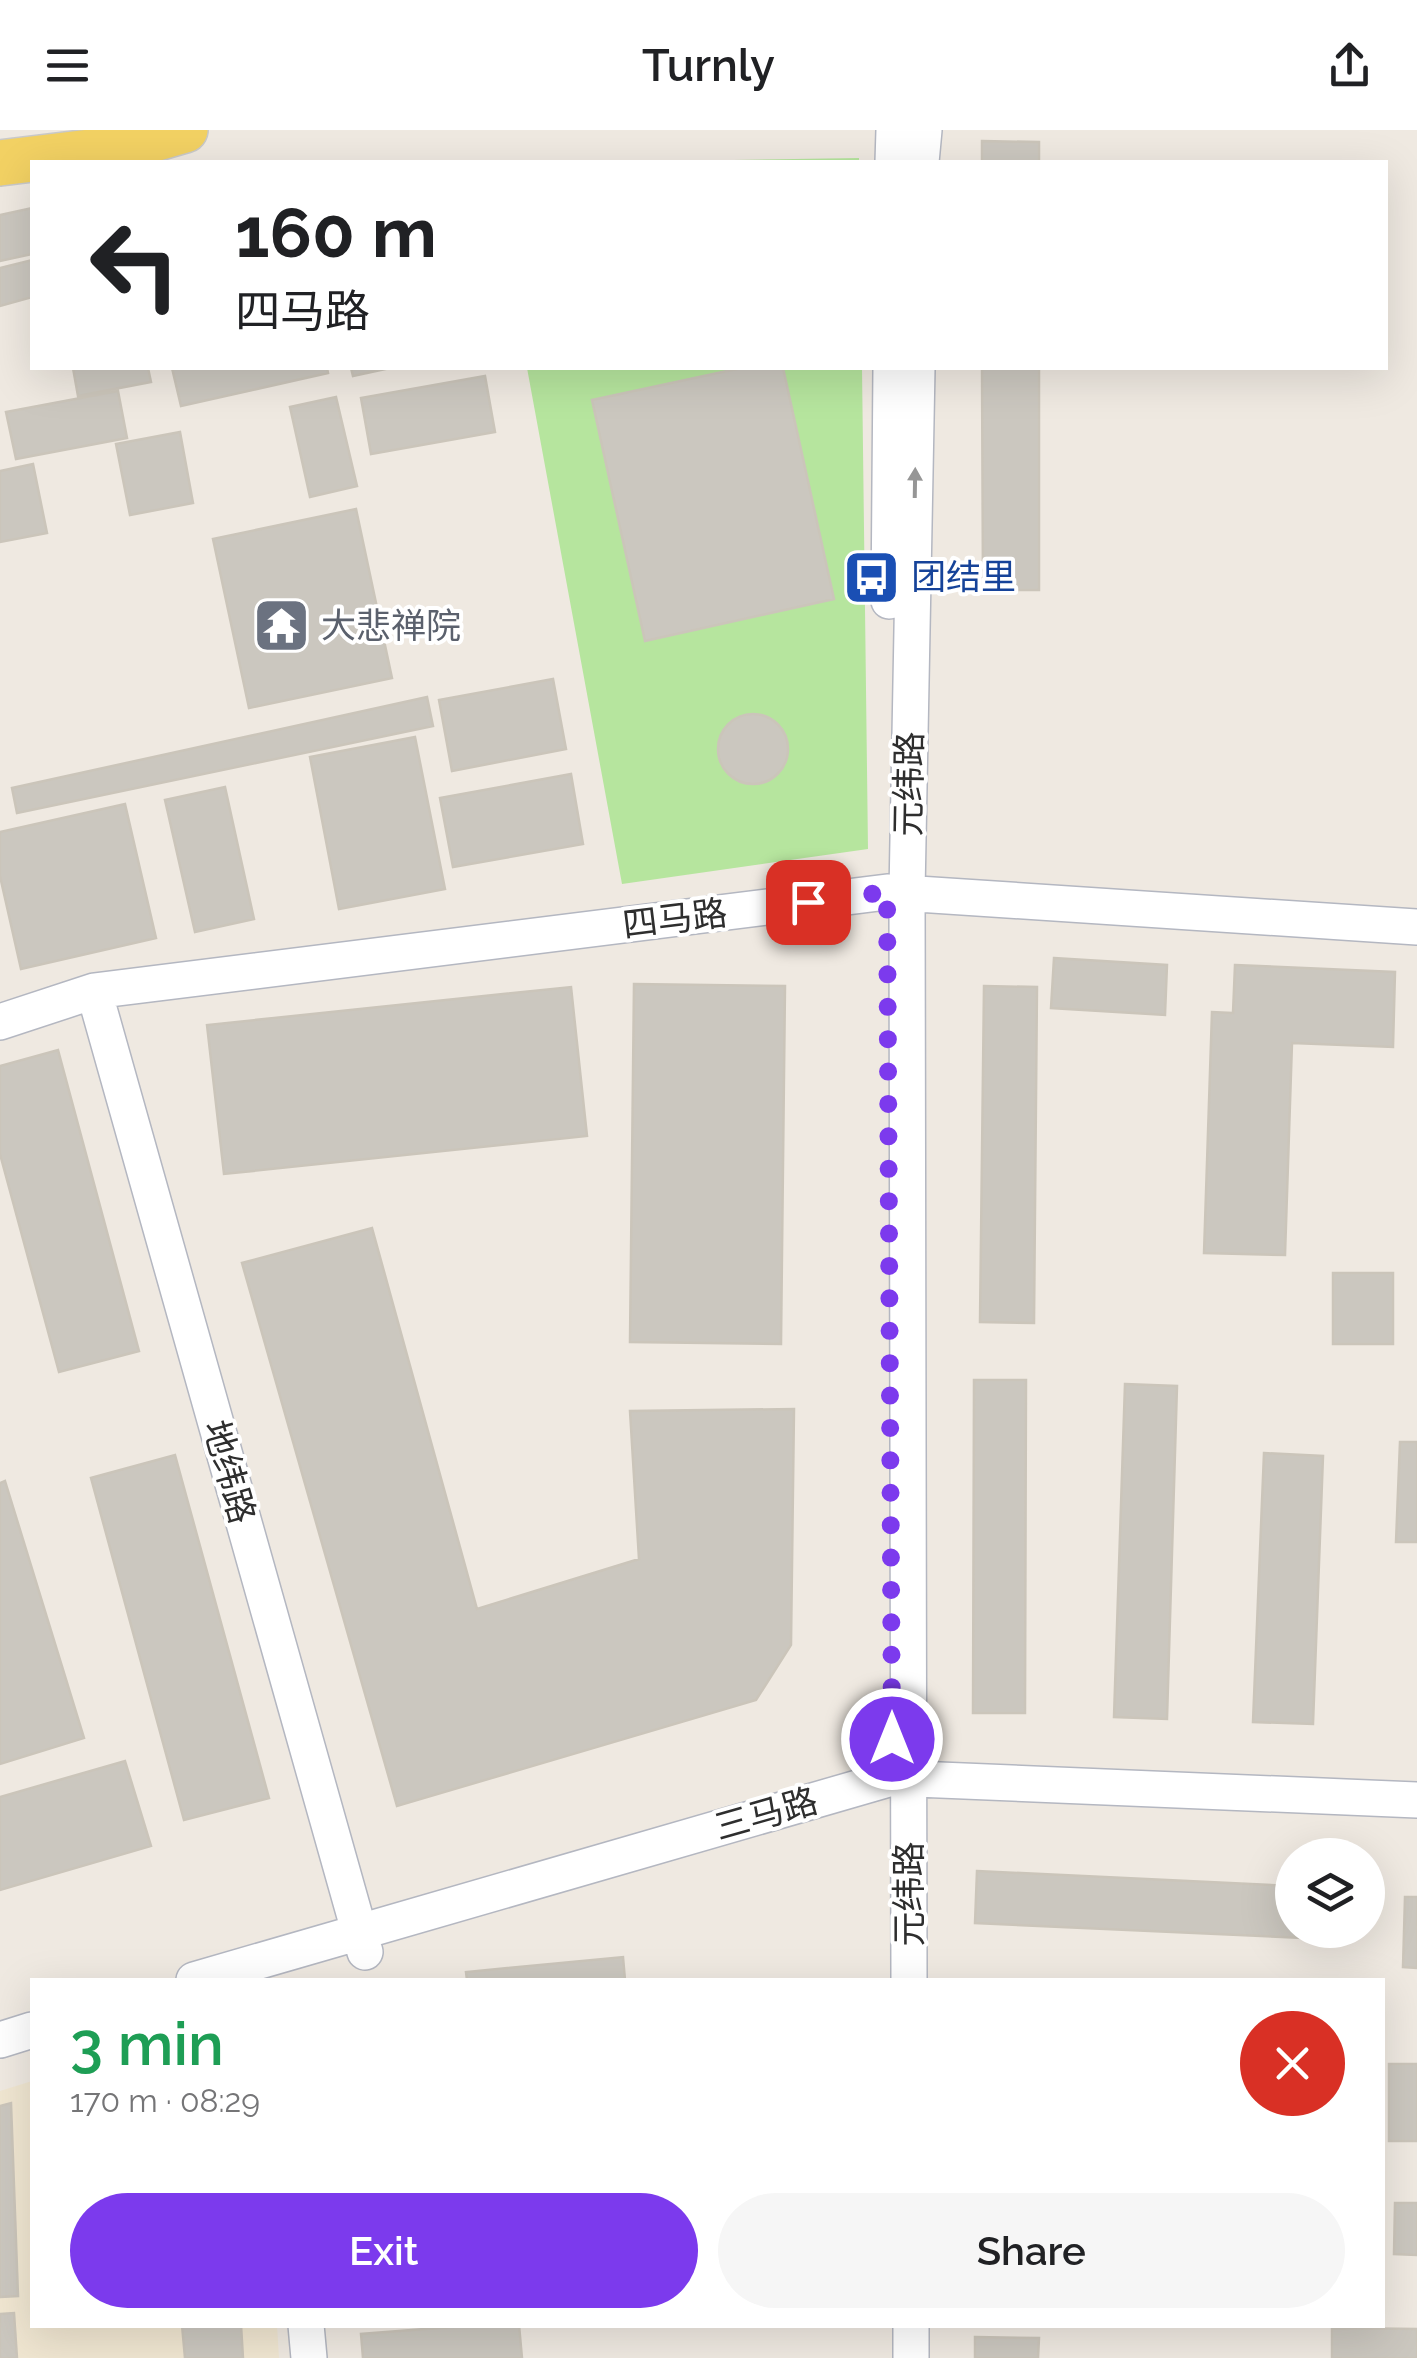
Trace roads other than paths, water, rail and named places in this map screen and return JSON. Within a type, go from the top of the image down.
[{"type":"main road","points":[[0,163],[122,148],[185,130]]},
{"type":"street","points":[[893,160],[894,130]]},
{"type":"street","points":[[921,160],[924,130]]},
{"type":"street","name":"元纬路","points":[[891,370],[909,1978]]},
{"type":"street","name":"元纬路","points":[[897,892],[917,370]]},
{"type":"street","name":"四马路","points":[[0,1022],[94,991],[897,892],[1417,927]]},
{"type":"street","name":"地纬路","points":[[94,991],[361,1941]]},
{"type":"street","name":"三马路","points":[[216,1978],[280,1972],[361,1941],[960,1779],[1417,1800]]},
{"type":"street","name":"元纬路","points":[[893,1978],[893,1848],[905,1791]]},
{"type":"street","name":"三马路","points":[[905,1791],[1417,1820]]},
{"type":"street","points":[[0,2040],[30,2031]]},
{"type":"street","points":[[0,2064],[30,2055]]},
{"type":"street","points":[[306,2328],[308,2358]]},
{"type":"street","points":[[894,2328],[894,2358]]},
{"type":"street","points":[[911,2328],[911,2358]]},
{"type":"place","name":"团结里","points":[[872,577]]},
{"type":"place","name":"大悲禅院","points":[[282,626]]}]
